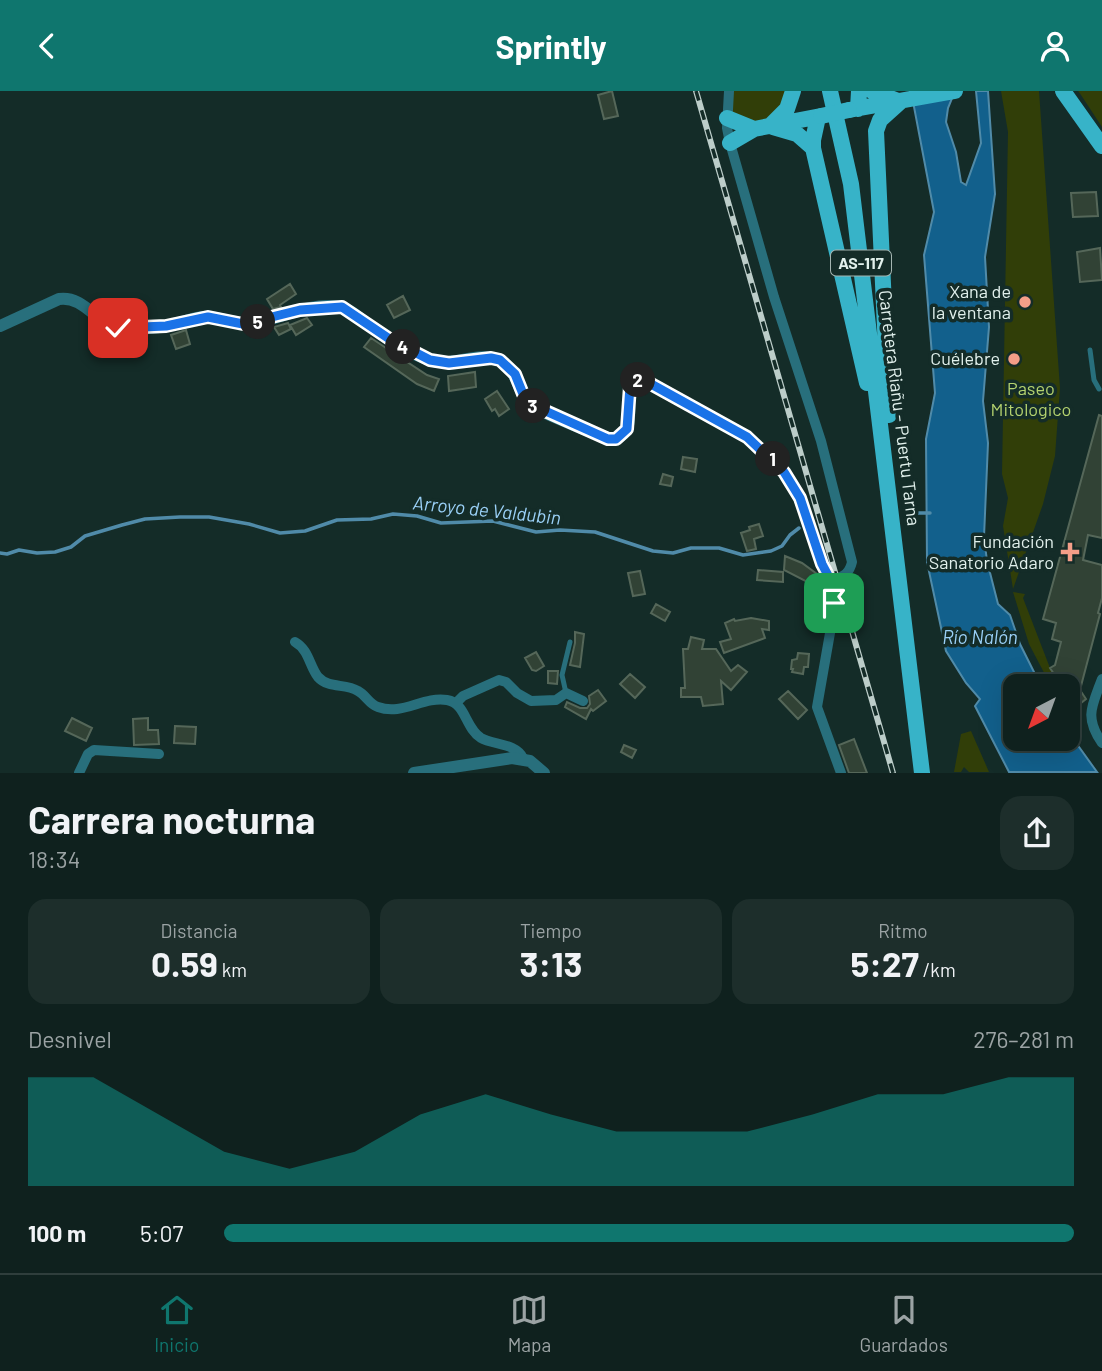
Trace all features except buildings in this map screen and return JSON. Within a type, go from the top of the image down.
[{"type":"main road","points":[[794,91],[799,108],[817,117]]},
{"type":"main road","points":[[770,126],[787,109],[794,91]]},
{"type":"main road","name":"Carretera Riañu - Puertu Tarna","points":[[831,91],[851,184],[922,772]]},
{"type":"main road","points":[[853,109],[859,91]]},
{"type":"main road","points":[[872,91],[902,102]]},
{"type":"main road","points":[[730,143],[754,129],[955,91]]},
{"type":"main road","points":[[1063,91],[1099,141]]},
{"type":"main road","points":[[887,474],[890,424],[876,131],[880,120],[902,102]]},
{"type":"main road","points":[[853,109],[868,116],[876,131]]},
{"type":"main road","points":[[817,117],[813,148],[847,302],[883,436]]},
{"type":"main road","points":[[727,118],[754,129]]},
{"type":"main road","points":[[770,126],[796,134],[813,148]]},
{"type":"street","points":[[729,91],[727,118],[730,143],[774,297],[821,441],[852,562],[846,575],[831,581]]},
{"type":"street","points":[[0,326],[66,298],[81,304],[111,326],[124,329],[166,326],[208,317],[243,324],[300,310],[342,307],[399,345],[430,360],[449,363],[491,358],[500,360],[515,374],[523,394],[532,405],[600,436],[616,439],[627,429],[630,386],[636,380],[642,379],[747,437],[775,461],[793,484],[822,564],[831,581],[833,616],[817,707],[841,772]]},
{"type":"street","points":[[295,642],[304,649],[315,672],[324,682],[359,691],[379,708],[399,710],[439,700],[456,703]]},
{"type":"street","points":[[1102,679],[1090,720],[1092,730],[1102,743]]},
{"type":"street","points":[[456,703],[463,695],[477,691],[495,680],[506,683],[531,701],[556,700],[566,693],[583,701]]},
{"type":"street","points":[[456,703],[472,731],[480,738],[511,747],[544,772]]},
{"type":"street","points":[[79,772],[88,754],[94,750],[159,754]]},
{"type":"street","points":[[414,772],[523,758]]},
{"type":"lane","points":[[1090,350],[1094,380],[1099,389]]},
{"type":"lane","points":[[566,693],[562,675],[570,642]]},
{"type":"green space","points":[[729,91],[793,91],[770,126],[727,118]]},
{"type":"green space","name":"Paseo Mitologico","points":[[1001,91],[1039,91],[1060,388],[1055,456],[1043,504],[1013,589],[1003,526],[1008,498],[1002,474],[1008,132]]},
{"type":"green space","points":[[1078,91],[1102,91],[1102,127],[1081,95]]},
{"type":"green space","points":[[1013,592],[1025,594],[1023,598],[1054,674],[1045,674],[1029,644]]},
{"type":"green space","points":[[971,731],[989,772],[969,772],[964,767],[961,772],[954,772],[961,734]]},
{"type":"water","name":"Río Nalón","points":[[911,91],[955,91],[946,122],[956,152],[961,182],[966,185],[981,143],[976,91],[988,91],[995,194],[985,257],[989,327],[983,401],[988,443],[984,537],[998,604],[1010,615],[1020,644],[1035,674],[1003,674],[1003,751],[1080,751],[1080,748],[1097,772],[1009,772],[975,706],[980,699],[966,683],[946,651],[927,562],[926,439],[935,393],[924,255],[934,212]]},
{"type":"waterway","name":"Arroyo de Valdubin","points":[[911,513],[930,513]]},
{"type":"waterway","name":"Arroyo de Valdubin","points":[[0,553],[19,550],[55,552],[71,547],[85,536],[122,525],[145,519],[180,517],[209,517],[280,533],[305,531],[337,520],[371,519],[393,514],[417,516],[441,523],[493,521],[536,532],[595,532],[653,551],[673,553],[691,548],[719,548],[743,555],[771,551],[782,546],[799,528]]},
{"type":"railway","points":[[696,91],[893,773]]},
{"type":"place","name":"Xana de la ventana","points":[[1025,302]]},
{"type":"place","name":"Cuélebre","points":[[1014,359]]},
{"type":"place","name":"Fundación Sanatorio Adaro","points":[[1070,552]]},
{"type":"route","points":[[118,328],[166,326],[200,317],[243,324],[300,310],[342,307],[407,350],[430,360],[449,363],[481,358],[500,360],[515,374],[520,389],[532,405],[608,439],[616,439],[627,429],[630,406],[628,392],[632,383],[642,379],[747,437],[775,461],[800,498],[822,564],[831,581],[834,603]]}]
